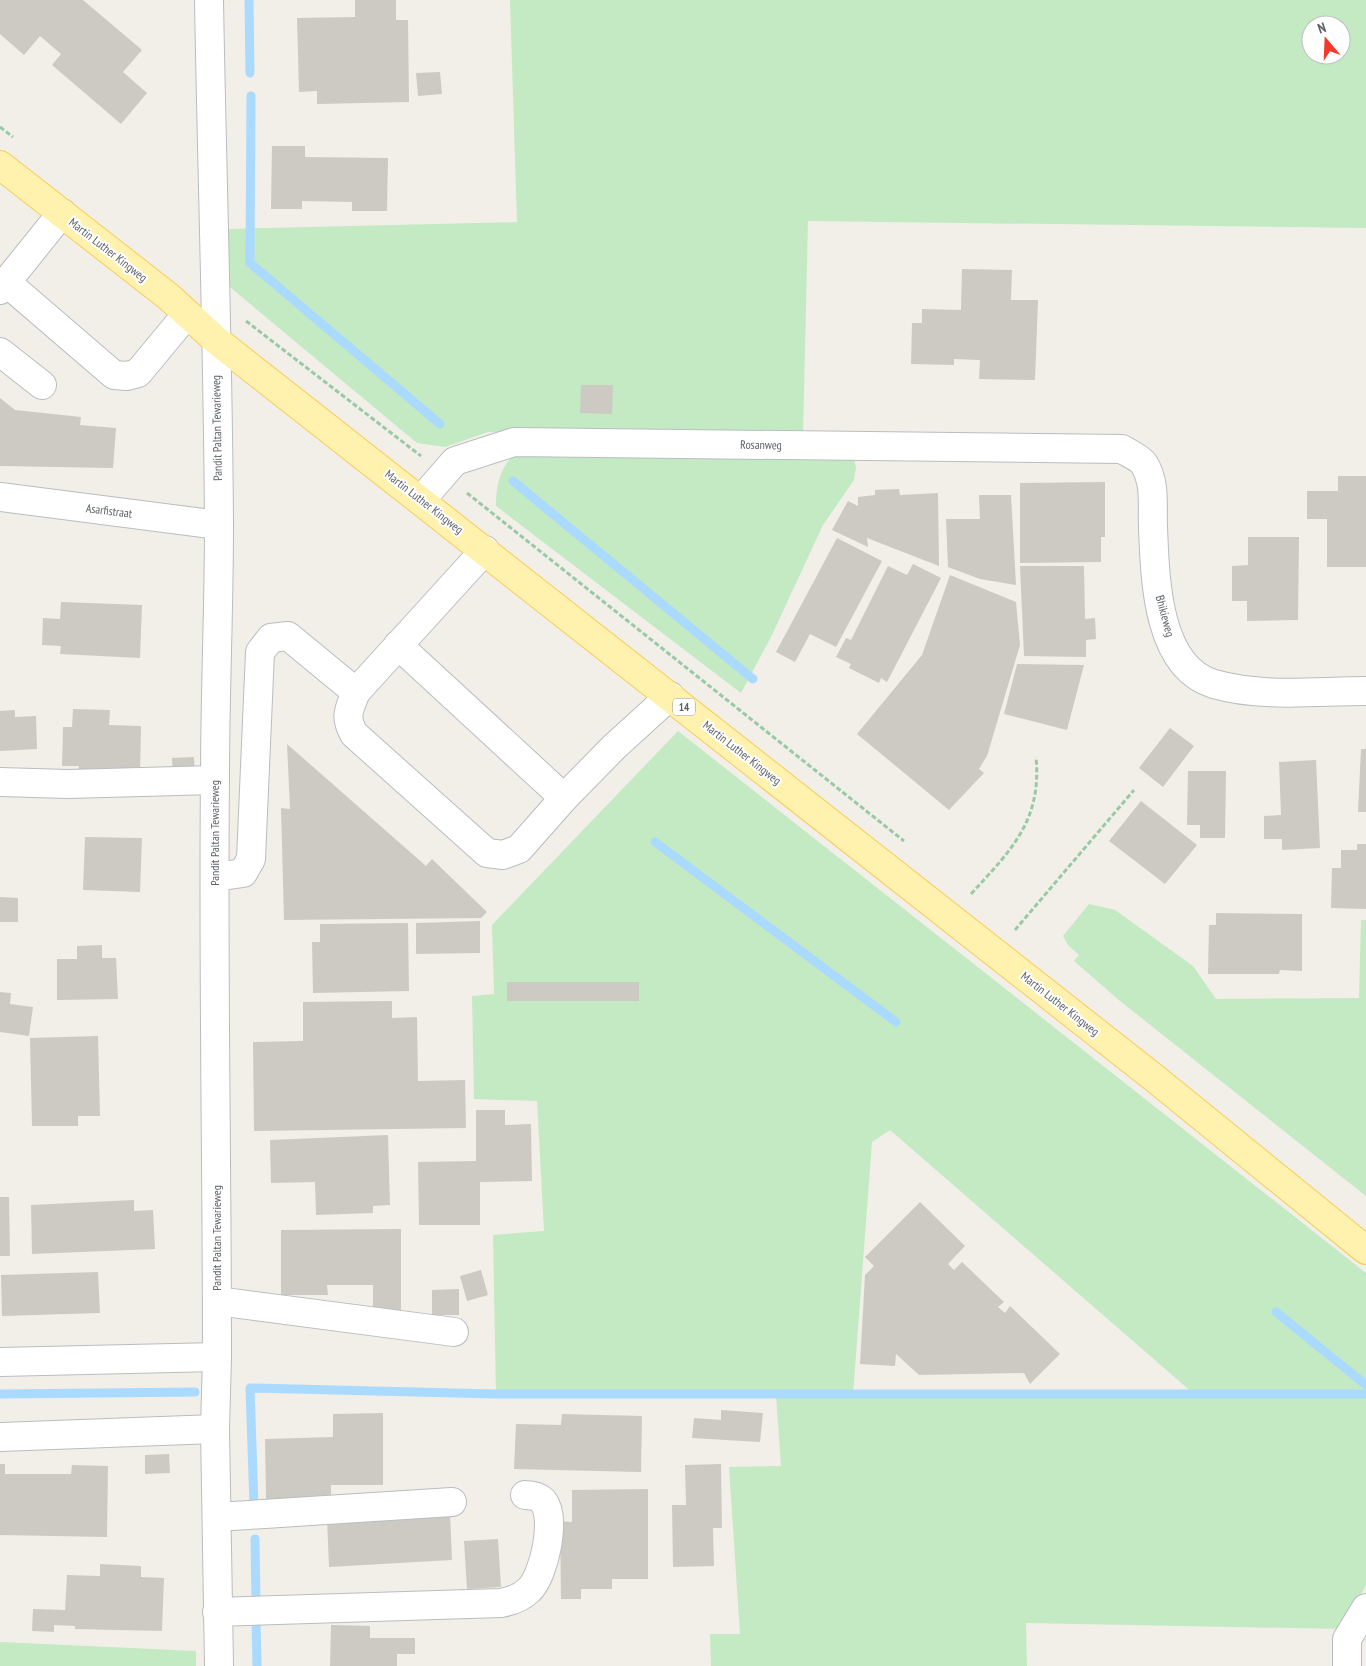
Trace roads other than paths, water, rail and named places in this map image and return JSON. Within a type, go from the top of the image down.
[{"type":"main road","name":"Martin Luther Kingweg","points":[[3,174],[62,213],[187,314],[217,341],[1153,1077],[1366,1250]]},
{"type":"street","name":"Pandit Paltan Tewarieweg","points":[[209,0],[217,341],[216,399],[219,525],[215,780],[218,1357],[215,1429],[219,1666]]},
{"type":"street","points":[[62,213],[3,286],[114,375],[127,376],[138,373],[187,314]]},
{"type":"street","points":[[0,352],[42,385]]},
{"type":"street","name":"Rosanweg","points":[[421,500],[455,461],[514,442],[1122,449]]},
{"type":"street","name":"Bhikieweg","points":[[1122,449],[1143,463],[1153,488],[1155,580],[1166,628],[1178,658],[1196,675],[1212,684],[1234,689],[1259,692],[1366,691]]},
{"type":"street","name":"Asarfistraat","points":[[0,497],[219,525]]},
{"type":"street","points":[[485,550],[356,692],[348,712],[348,723],[354,734],[487,853],[503,856],[519,850],[564,798],[614,747],[670,696]]},
{"type":"street","points":[[216,877],[243,873],[252,859],[260,652],[271,638],[288,636],[356,692]]},
{"type":"street","points":[[398,645],[564,798]]},
{"type":"street","points":[[0,782],[68,784],[215,780]]},
{"type":"street","points":[[217,1301],[454,1332]]},
{"type":"street","points":[[0,1362],[218,1357]]},
{"type":"street","points":[[0,1437],[215,1429]]},
{"type":"street","points":[[218,1612],[501,1603],[512,1601],[522,1596],[536,1582],[547,1545],[548,1521],[546,1507],[538,1497],[525,1495]]},
{"type":"street","points":[[217,1517],[452,1502]]},
{"type":"street","points":[[1347,1666],[1347,1639],[1366,1608]]},
{"type":"waterway","points":[[249,0],[250,73]]},
{"type":"waterway","points":[[251,96],[250,263],[440,424]]},
{"type":"waterway","points":[[513,481],[753,679]]},
{"type":"waterway","points":[[655,842],[896,1022]]},
{"type":"waterway","points":[[1276,1312],[1366,1385]]},
{"type":"waterway","points":[[254,1506],[250,1388],[496,1394],[1366,1394]]},
{"type":"waterway","points":[[0,1394],[195,1392]]},
{"type":"waterway","points":[[255,1539],[256,1602]]},
{"type":"waterway","points":[[256,1621],[257,1666]]}]
